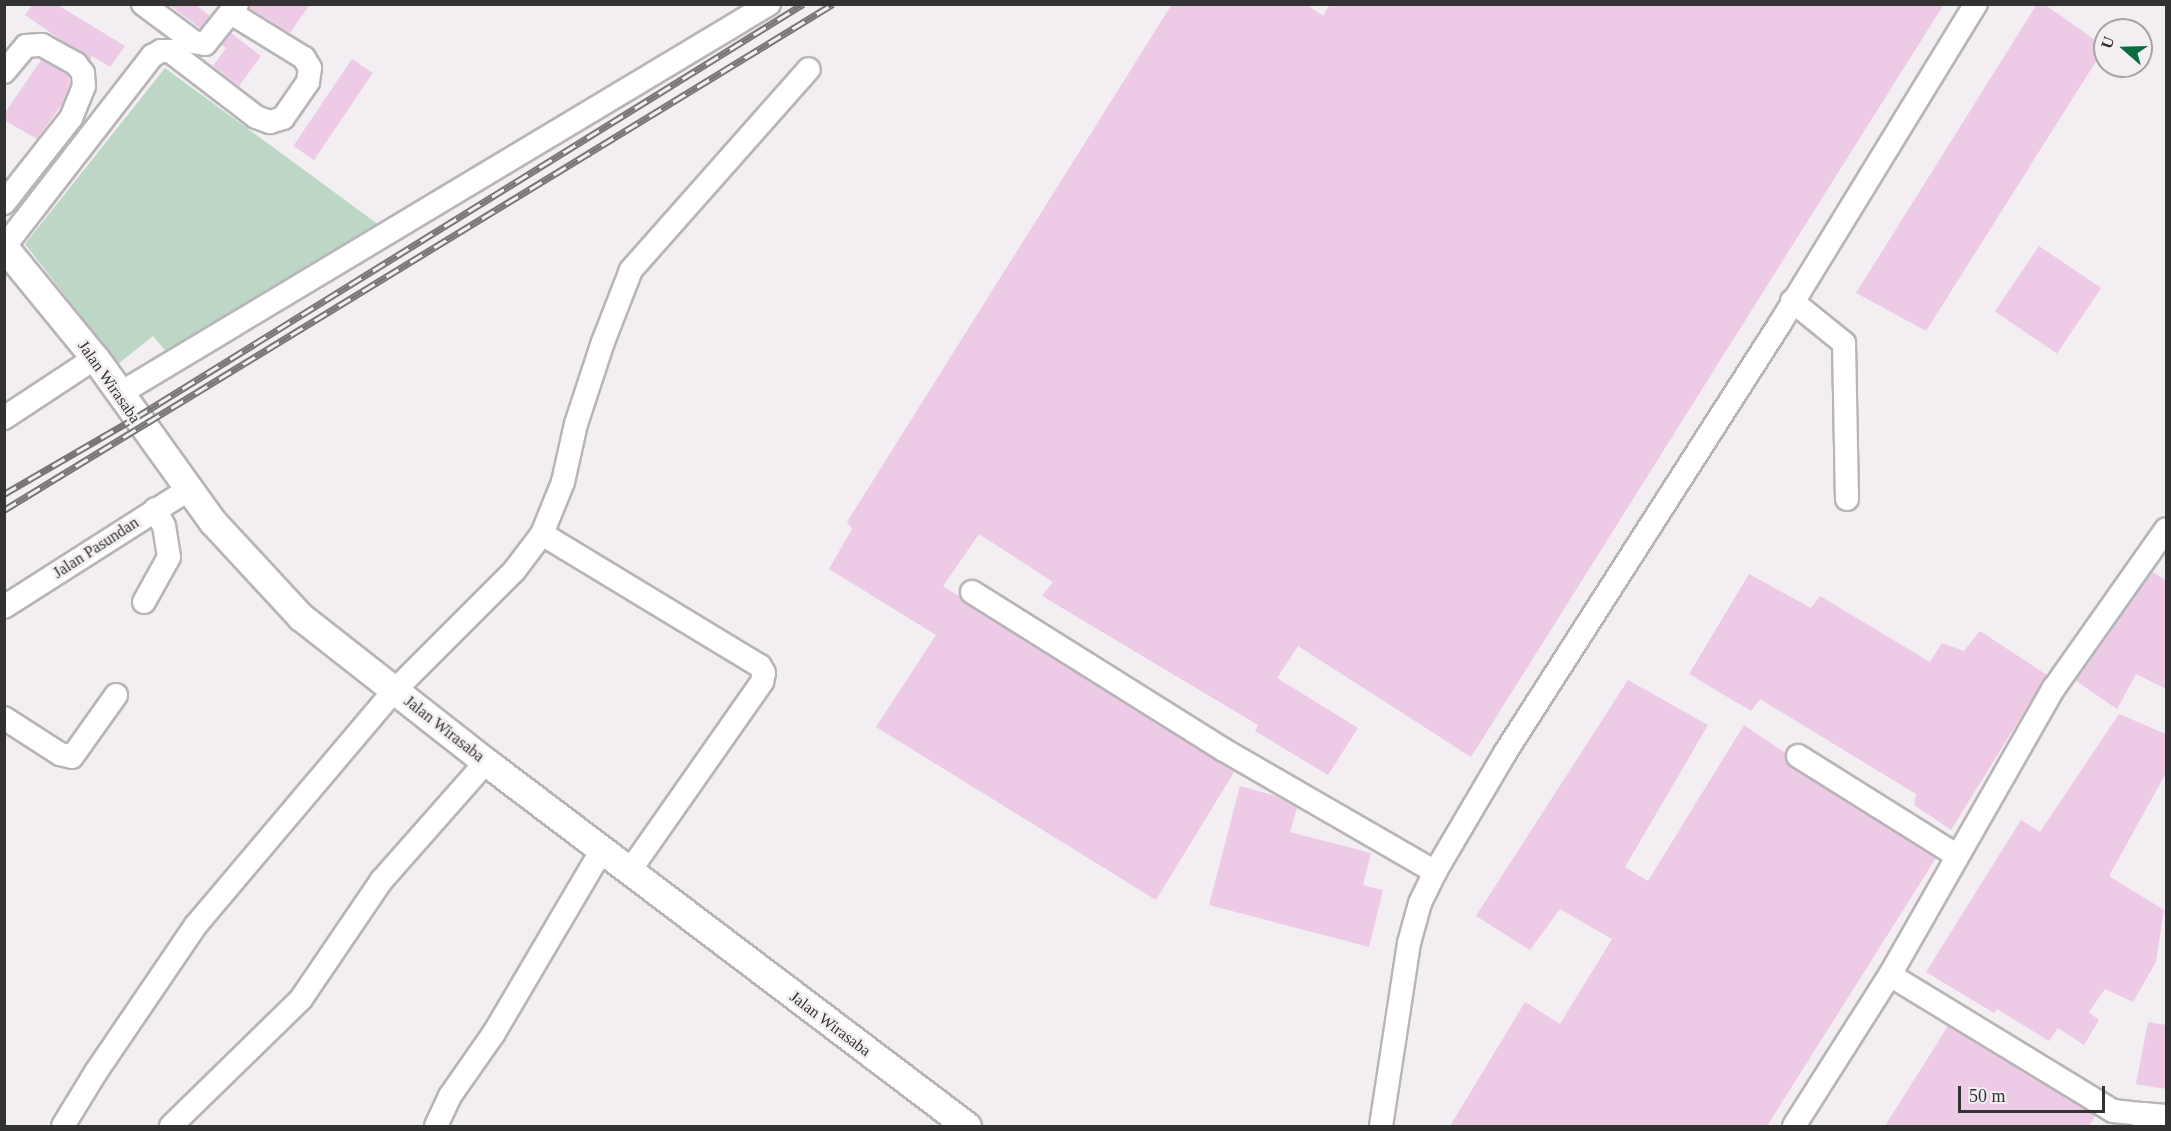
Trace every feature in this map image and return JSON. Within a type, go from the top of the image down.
[{"type":"main road","name":"Jalan Wirasaba","points":[[4,247],[95,358],[188,490],[301,617],[629,872],[966,1126]]},
{"type":"street","points":[[4,247],[152,56],[161,51],[170,51],[256,117],[270,122],[283,118],[308,82],[310,68],[304,58],[234,9],[205,44],[194,42],[143,4]]},
{"type":"street","points":[[1381,1126],[1409,943],[1420,903],[1435,872],[1505,753],[1792,301],[1976,4]]},
{"type":"street","points":[[119,394],[768,5]]},
{"type":"street","points":[[4,72],[26,46],[42,45],[76,64],[83,73],[84,86],[70,118],[4,203]]},
{"type":"street","points":[[63,1126],[96,1072],[196,925],[394,691],[514,570],[542,534],[563,482],[576,424],[603,342],[631,270],[809,69]]},
{"type":"street","points":[[1792,301],[1844,343],[1847,499]]},
{"type":"street","points":[[4,418],[95,358]]},
{"type":"street","name":"Jalan Pasundan","points":[[4,606],[188,490]]},
{"type":"street","points":[[144,602],[169,557],[165,526],[155,509]]},
{"type":"street","points":[[1794,1126],[1890,975],[1956,855],[2054,688],[2166,529]]},
{"type":"street","points":[[542,534],[760,666],[764,673],[762,682],[629,872]]},
{"type":"street","points":[[972,592],[1224,750],[1435,872]]},
{"type":"street","points":[[4,718],[60,754],[72,757],[116,695]]},
{"type":"street","points":[[1798,756],[1956,855]]},
{"type":"street","points":[[171,1126],[301,999],[382,880],[486,762]]},
{"type":"street","points":[[436,1126],[450,1096],[494,1033],[602,850]]},
{"type":"street","points":[[1890,975],[2108,1119],[2144,1120],[2166,1116]]},
{"type":"green space","points":[[165,68],[379,225],[169,355],[153,336],[118,364],[25,244]]},
{"type":"building","points":[[33,4],[56,4],[125,46],[110,67],[92,56],[90,60],[25,15]]},
{"type":"building","points":[[168,4],[195,4],[210,16],[200,28]]},
{"type":"building","points":[[250,4],[310,4],[290,33],[249,8]]},
{"type":"building","points":[[1172,4],[1306,4],[1323,16],[1330,4],[1944,4],[1471,757],[1298,646],[1277,678],[1358,728],[1328,775],[1255,731],[1258,725],[1042,596],[1053,582],[979,534],[943,586],[1234,772],[1156,900],[876,727],[936,635],[829,569],[852,529],[847,522]]},
{"type":"building","points":[[2037,4],[2044,4],[2093,39],[2093,66],[1926,331],[1856,293]]},
{"type":"building","points":[[231,33],[261,56],[239,86],[213,66],[226,48],[222,45]]},
{"type":"building","points":[[352,59],[373,73],[314,160],[293,146]]},
{"type":"building","points":[[41,60],[67,74],[70,84],[62,104],[37,139],[4,120],[4,114]]},
{"type":"building","points":[[2039,246],[2101,288],[2057,353],[1995,311]]},
{"type":"building","points":[[2152,572],[2166,580],[2166,689],[2136,674],[2117,709],[2076,681]]},
{"type":"building","points":[[1749,574],[1811,608],[1820,596],[1930,662],[1942,643],[1964,651],[1980,631],[2047,675],[1951,830],[1914,805],[1916,794],[1760,699],[1751,711],[1689,674]]},
{"type":"building","points":[[1628,680],[1708,725],[1625,867],[1648,881],[1744,725],[1785,753],[1791,767],[1936,858],[1767,1126],[1450,1126],[1525,1002],[1560,1024],[1612,939],[1560,909],[1530,950],[1476,916]]},
{"type":"building","points":[[2119,714],[2166,734],[2166,773],[2109,876],[2164,910],[2156,962],[2133,1002],[2105,989],[2089,1012],[2099,1020],[2084,1045],[2058,1028],[2049,1041],[1997,1009],[1994,1013],[1926,972],[2021,820],[2040,832]]},
{"type":"building","points":[[1240,786],[1276,796],[1297,808],[1290,832],[1371,853],[1363,885],[1383,890],[1369,947],[1209,905]]},
{"type":"building","points":[[2148,1022],[2166,1025],[2166,1089],[2136,1084]]},
{"type":"building","points":[[1948,1026],[2095,1116],[2089,1126],[1885,1126]]},
{"type":"railway","points":[[4,494],[135,418],[803,4]]},
{"type":"railway","points":[[4,510],[833,4]]}]
